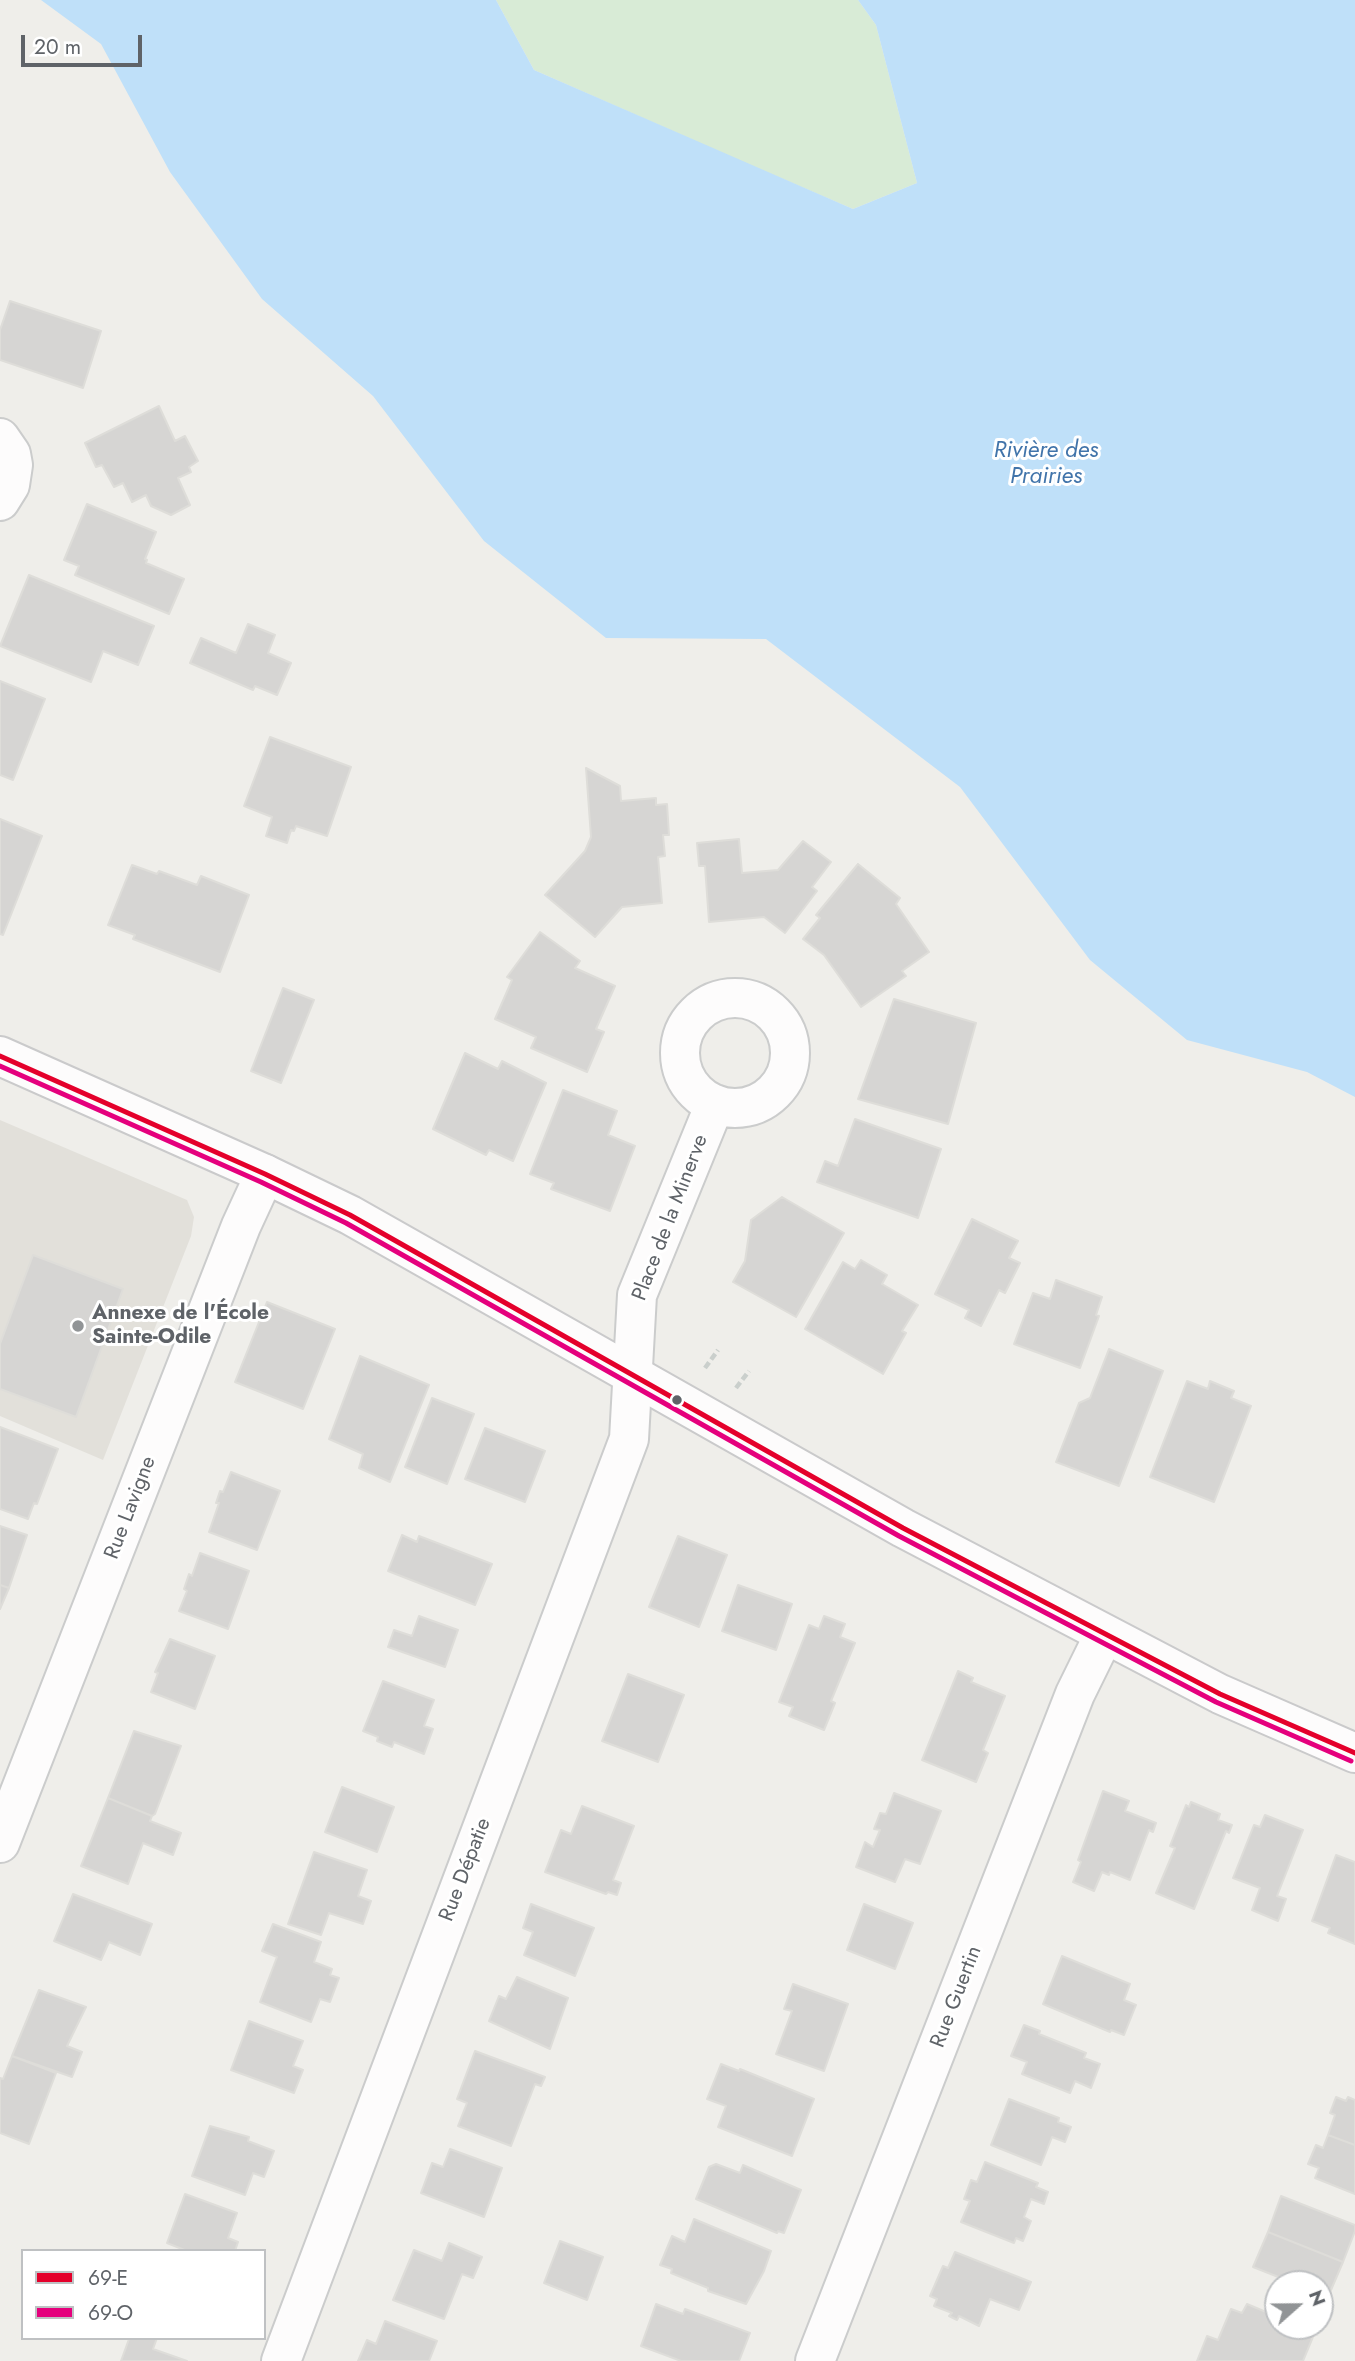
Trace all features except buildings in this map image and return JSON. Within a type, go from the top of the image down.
[{"type":"street","points":[[0,438],[11,454],[13,465],[10,485],[0,501]]},
{"type":"street","points":[[0,1056],[265,1174],[398,1240],[903,1528],[1220,1694],[1355,1753]]},
{"type":"street","name":"Place de la Minerve","points":[[632,1374],[637,1295],[715,1104]]},
{"type":"street","name":"Rue Lavigne","points":[[0,1843],[241,1226],[265,1174]]},
{"type":"street","name":"Rue Dépatie","points":[[281,2361],[629,1439],[632,1374]]},
{"type":"street","name":"Rue Guertin","points":[[815,2361],[1075,1694],[1104,1635]]},
{"type":"path","points":[[705,1368],[718,1350]]},
{"type":"path","points":[[736,1389],[749,1371]]},
{"type":"shaded area","name":"Annexe de l'École Sainte-Odile","points":[[0,1120],[187,1200],[194,1217],[191,1236],[103,1460],[0,1416]]},
{"type":"green space","points":[[496,0],[858,0],[876,25],[917,183],[853,209],[743,162],[534,70]]},
{"type":"water","name":"Rivière des Prairies","points":[[41,0],[496,0],[534,70],[853,209],[917,183],[876,25],[858,0],[1355,0],[1355,1097],[1307,1072],[1187,1040],[1090,960],[960,787],[766,639],[606,638],[484,541],[373,396],[262,299],[170,172],[101,44]]},
{"type":"transit line","name":"69-E","points":[[0,1056],[265,1174],[350,1215],[903,1528],[1220,1694],[1355,1753]]},
{"type":"transit line","name":"69-O","points":[[0,1066],[261,1182],[346,1223],[899,1536],[1216,1702],[1351,1761]]},
{"type":"place","name":"Annexe de l'École Sainte-Odile","points":[[78,1326]]}]
